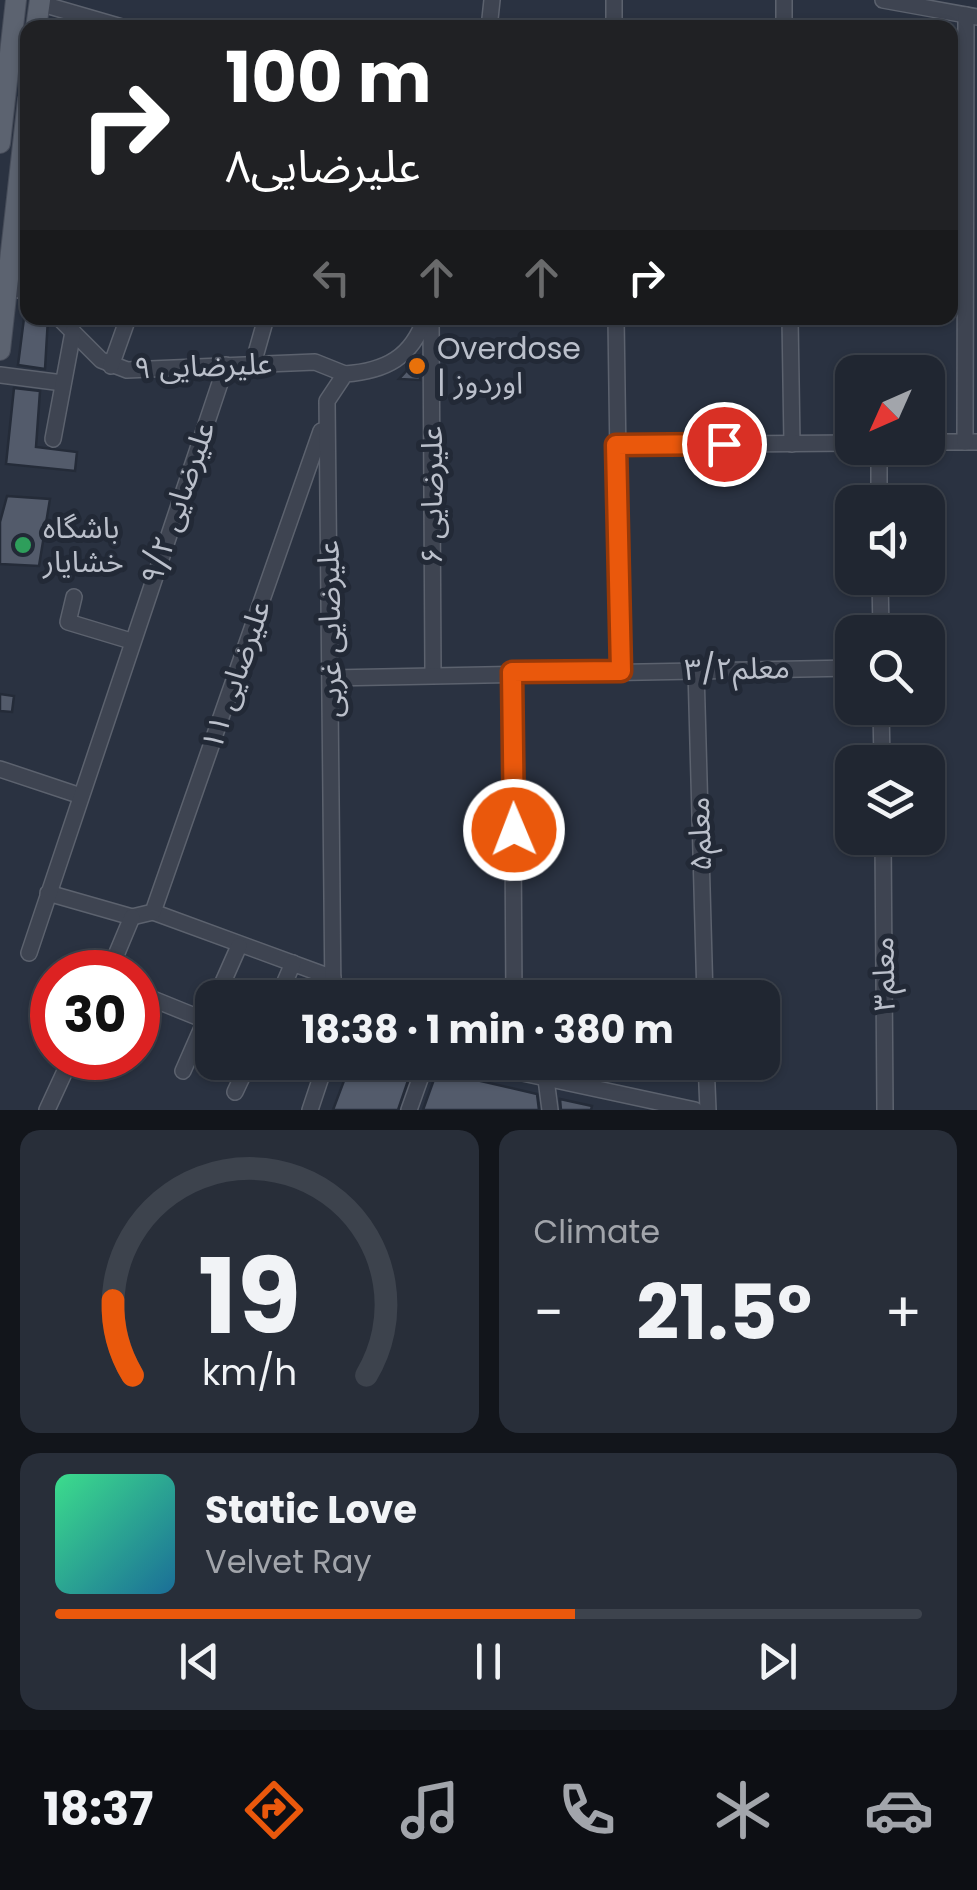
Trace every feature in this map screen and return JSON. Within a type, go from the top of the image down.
[{"type":"main road","points":[[0,142],[16,0]]},
{"type":"main road","points":[[0,350],[19,290]]},
{"type":"street","points":[[883,0],[972,16],[966,228],[971,442],[945,442]]},
{"type":"street","points":[[39,2],[99,20]]},
{"type":"street","name":"۹ علیرضایی","points":[[66,325],[111,366],[127,370],[315,362],[345,374]]},
{"type":"street","points":[[111,366],[126,325]]},
{"type":"street","points":[[252,364],[264,325]]},
{"type":"street","points":[[345,374],[375,371],[395,362],[417,342],[425,325]]},
{"type":"street","name":"۶ علیرضایی","points":[[428,325],[434,674]]},
{"type":"street","points":[[616,325],[621,671]]},
{"type":"street","points":[[790,325],[792,444]]},
{"type":"street","points":[[53,439],[72,332]]},
{"type":"street","name":"۹/۲ علیرضایی","points":[[28,954],[226,365]]},
{"type":"street","name":"علیرضایی غربی","points":[[334,978],[325,418],[327,402],[345,374]]},
{"type":"street","points":[[0,375],[64,383]]},
{"type":"street","name":"۱۱ علیرضایی","points":[[154,912],[325,418]]},
{"type":"street","points":[[616,445],[835,443]]},
{"type":"street","points":[[74,597],[68,622],[131,641]]},
{"type":"street","name":"معلم۳/۲","points":[[332,678],[835,668]]},
{"type":"street","name":"معلم۵","points":[[696,670],[705,980]]},
{"type":"street","points":[[512,672],[514,980]]},
{"type":"street","points":[[0,769],[81,796]]},
{"type":"street","name":"معلم۳","points":[[883,855],[886,1110]]},
{"type":"street","points":[[48,893],[132,917],[154,912],[334,978]]},
{"type":"street","points":[[118,950],[132,917]]},
{"type":"street","points":[[223,980],[239,946]]},
{"type":"street","points":[[285,980],[292,964]]},
{"type":"street","points":[[160,1001],[195,1011]]},
{"type":"street","points":[[183,1071],[195,1047]]},
{"type":"street","points":[[61,1080],[49,1106],[69,1110]]},
{"type":"street","points":[[235,1092],[241,1080]]},
{"type":"street","points":[[310,1110],[320,1080]]},
{"type":"street","points":[[408,1110],[419,1080]]},
{"type":"street","points":[[546,1080],[550,1110]]},
{"type":"street","points":[[551,1080],[695,1110]]},
{"type":"street","points":[[707,1080],[708,1110]]},
{"type":"building","points":[[23,325],[48,325],[45,369],[18,365]]},
{"type":"building","name":"Overdose | اوردوز","points":[[420,356],[420,380],[399,379]]},
{"type":"building","points":[[14,388],[40,391],[36,447],[77,452],[75,471],[6,464]]},
{"type":"building","points":[[7,496],[50,499],[39,566],[0,564],[0,522]]},
{"type":"building","points":[[0,694],[14,696],[12,712],[0,711]]},
{"type":"building","points":[[344,1080],[408,1080],[398,1110],[333,1110]]},
{"type":"building","points":[[434,1080],[476,1080],[537,1094],[539,1110],[423,1110]]},
{"type":"building","points":[[560,1099],[592,1106],[591,1110],[561,1110]]},
{"type":"place","name":"Overdose | اوردوز","points":[[417,366]]},
{"type":"place","name":"باشگاه خشایار","points":[[23,545]]},
{"type":"route","points":[[514,830],[512,672],[621,671],[616,445],[724,444]]}]
